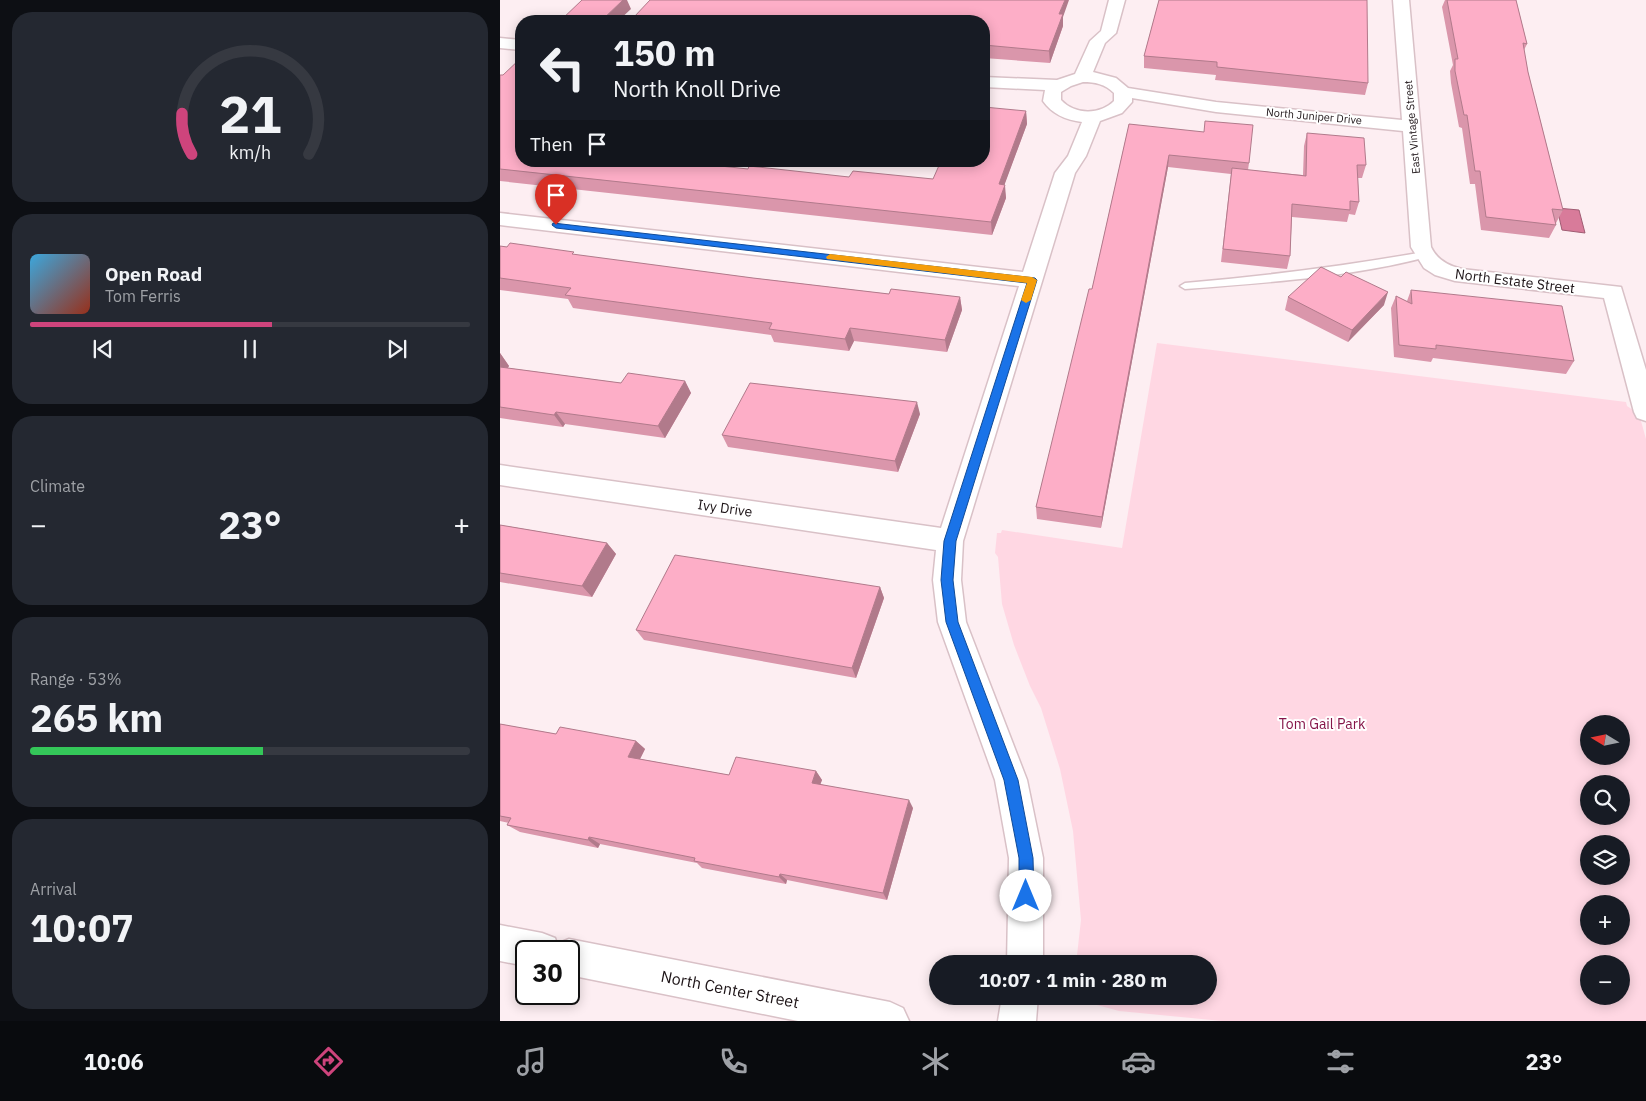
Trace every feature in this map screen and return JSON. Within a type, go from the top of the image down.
[{"type":"street","points":[[1082,78],[1098,41],[1108,33],[1117,0]]},
{"type":"street","name":"East Vintage Street","points":[[1401,0],[1424,255]]},
{"type":"street","points":[[1055,93],[1062,110],[1070,114],[1093,116],[1113,111],[1121,99],[1107,68],[1112,42],[1108,33]]},
{"type":"street","points":[[500,43],[515,44]]},
{"type":"street","points":[[990,91],[1055,93],[1082,78],[1107,68]]},
{"type":"street","points":[[990,83],[1055,93]]},
{"type":"street","name":"North Juniper Drive","points":[[1121,99],[1186,110],[1216,107],[1412,126]]},
{"type":"street","points":[[1065,173],[1062,155],[1070,114]]},
{"type":"street","points":[[1025,955],[1026,858],[1011,780],[952,622],[947,580],[950,541],[1065,173],[1077,156],[1093,116]]},
{"type":"street","points":[[500,219],[1032,280]]},
{"type":"street","name":"North Estate Street","points":[[1424,255],[1439,268],[1462,276],[1612,292],[1646,412]]},
{"type":"street","name":"Ivy Drive","points":[[500,475],[950,541]]},
{"type":"street","points":[[500,943],[515,946]]},
{"type":"street","name":"North Center Street","points":[[580,959],[890,1021]]},
{"type":"street","points":[[1017,1021],[1019,1005]]},
{"type":"lane","points":[[1185,286],[1256,280],[1359,267],[1424,255]]},
{"type":"green space","name":"Tom Gail Park","points":[[1157,343],[1626,402],[1627,406],[1639,414],[1646,439],[1646,1021],[1222,1021],[1119,1011],[1097,1005],[1217,1005],[1217,955],[1077,955],[1081,920],[1073,831],[1060,769],[1041,708],[1014,645],[1002,604],[998,557],[995,553],[997,533],[1001,533],[1002,530],[1122,548]]},
{"type":"shaded area","points":[[1557,208],[1579,210],[1585,233],[1562,230]]},
{"type":"building","points":[[582,0],[623,0],[607,15],[566,15]]},
{"type":"building","points":[[650,0],[1065,0],[1059,14],[1063,14],[1049,51],[990,46],[990,15],[636,15]]},
{"type":"building","points":[[1159,0],[1367,0],[1368,83],[1217,67],[1217,62],[1144,56]]},
{"type":"building","points":[[1447,0],[1516,0],[1527,44],[1523,43],[1528,72],[1563,210],[1552,209],[1556,225],[1486,217],[1480,171],[1475,171],[1467,115],[1464,115],[1455,71],[1455,59],[1458,59]]},
{"type":"building","points":[[515,64],[515,167],[730,167],[748,169],[749,167],[758,167],[849,177],[853,171],[933,179],[938,167],[990,167],[990,108],[1026,111],[999,184],[1005,185],[991,222],[500,169],[500,75],[503,75]]},
{"type":"building","points":[[1205,121],[1253,125],[1249,163],[1169,155],[1102,517],[1036,507],[1089,289],[1092,289],[1129,124],[1204,132]]},
{"type":"building","points":[[1307,133],[1364,138],[1366,165],[1357,165],[1359,202],[1350,201],[1350,210],[1292,204],[1290,256],[1223,249],[1232,168],[1306,176]]},
{"type":"building","points":[[510,243],[574,252],[572,254],[753,278],[889,294],[891,289],[960,297],[945,340],[850,328],[845,339],[769,329],[772,323],[565,295],[571,288],[500,278],[500,246],[507,247]]},
{"type":"building","points":[[1321,267],[1341,277],[1346,272],[1388,292],[1352,330],[1288,297]]},
{"type":"building","points":[[1411,290],[1562,306],[1574,361],[1436,345],[1436,349],[1399,345],[1396,296],[1412,304]]},
{"type":"building","points":[[500,367],[621,383],[628,373],[685,381],[658,426],[556,412],[554,415],[500,407]]},
{"type":"building","points":[[750,383],[917,402],[895,461],[722,435]]},
{"type":"building","points":[[500,525],[607,543],[582,586],[500,573]]},
{"type":"building","points":[[675,555],[880,587],[852,668],[636,630]]},
{"type":"building","points":[[500,724],[556,734],[560,727],[636,741],[628,757],[729,775],[736,757],[816,771],[812,783],[909,800],[883,893],[780,874],[779,877],[694,861],[695,858],[589,837],[588,840],[507,825],[511,818],[500,816]]},
{"type":"slow traffic","points":[[830,257],[1032,280],[1026,300]]},
{"type":"route","points":[[556,225],[1032,280],[950,541],[950,563],[947,580],[952,622],[1011,780],[1026,858],[1026,896]]}]
